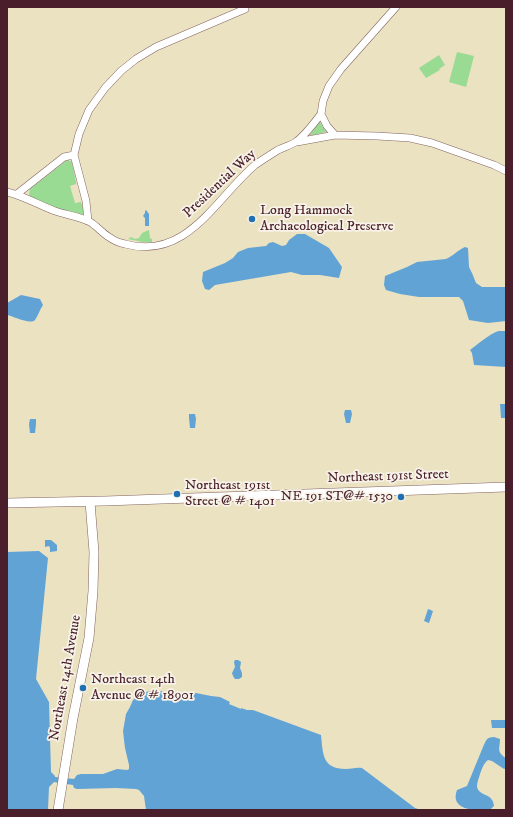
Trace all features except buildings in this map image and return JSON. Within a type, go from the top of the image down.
[{"type":"street","points":[[335,135],[327,126],[321,114],[323,101],[329,86],[341,69],[396,7]]},
{"type":"street","points":[[88,221],[86,201],[74,155],[79,134],[89,110],[105,88],[136,58],[156,47],[246,9]]},
{"type":"street","name":"Presidential Way","points":[[297,142],[321,114]]},
{"type":"street","name":"Presidential Way","points":[[7,192],[17,194],[55,211],[88,221],[108,237],[124,244],[147,247],[158,246],[173,241],[187,233],[210,214],[255,166],[277,151],[297,142],[335,135],[410,138],[438,145],[494,164],[506,171]]},
{"type":"street","points":[[17,194],[64,157],[74,155]]},
{"type":"street","name":"Northeast 191st Street","points":[[7,503],[90,502],[506,487]]},
{"type":"street","name":"Northeast 14th Avenue","points":[[58,810],[72,718],[89,638],[93,591],[94,552],[90,502]]},
{"type":"green space","points":[[457,52],[474,56],[466,87],[449,82]]},
{"type":"green space","points":[[439,55],[445,65],[439,69],[440,70],[426,78],[419,68]]},
{"type":"green space","points":[[319,122],[326,132],[310,135]]},
{"type":"green space","points":[[68,160],[72,162],[76,182],[76,184],[70,186],[75,203],[81,202],[84,212],[82,216],[48,206],[29,194],[30,189]]},
{"type":"green space","points":[[149,230],[152,242],[128,239],[131,237],[135,239],[139,238],[142,233]]},
{"type":"water","points":[[146,210],[149,214],[149,226],[145,226],[145,218],[143,216]]},
{"type":"water","points":[[297,234],[305,234],[329,248],[342,267],[339,278],[320,275],[302,275],[291,272],[215,285],[209,290],[205,289],[202,281],[203,272],[225,263],[233,258],[238,252],[248,248],[266,246],[273,242],[282,246],[286,245],[289,240]]},
{"type":"water","points":[[465,247],[468,248],[469,267],[476,283],[482,287],[506,287],[506,321],[488,323],[469,320],[463,301],[459,297],[419,297],[386,290],[384,285],[385,276],[417,262],[446,259]]},
{"type":"water","points":[[21,295],[40,299],[43,305],[35,320],[26,321],[7,315],[7,303]]},
{"type":"water","points":[[499,331],[506,331],[506,367],[474,365],[470,350],[489,336]]},
{"type":"water","points":[[500,404],[506,404],[506,418],[501,418]]},
{"type":"water","points":[[345,410],[351,410],[352,414],[350,423],[346,423],[344,414]]},
{"type":"water","points":[[189,414],[195,414],[195,428],[190,428]]},
{"type":"water","points":[[30,419],[36,419],[35,433],[30,433]]},
{"type":"water","points":[[45,540],[51,540],[57,545],[57,551],[50,552],[49,546],[45,547]]},
{"type":"water","points":[[39,551],[48,558],[36,679],[49,702],[51,772],[55,777],[74,779],[77,775],[81,774],[103,774],[117,769],[129,769],[123,731],[126,714],[133,700],[139,695],[149,691],[196,693],[220,697],[230,702],[229,704],[241,709],[253,710],[321,735],[323,754],[328,763],[332,766],[346,769],[362,768],[415,808],[421,810],[146,810],[144,796],[139,790],[136,789],[77,789],[74,788],[73,785],[54,782],[49,787],[48,810],[7,810],[7,552]]},
{"type":"water","points":[[428,609],[433,611],[429,623],[424,621]]},
{"type":"water","points":[[235,660],[241,662],[240,668],[242,677],[239,679],[235,679],[232,673],[235,667]]},
{"type":"water","points":[[491,720],[506,720],[506,728],[492,728]]},
{"type":"water","points":[[494,737],[500,739],[499,750],[506,758],[506,768],[504,769],[488,760],[482,768],[477,786],[480,792],[491,799],[494,806],[490,810],[474,810],[465,808],[456,800],[457,790],[467,786],[486,741],[489,738]]},
{"type":"place","name":"Long Hammock Archaeological Preserve","points":[[252,219]]},
{"type":"place","name":"Northeast 191st Street @ # 1401","points":[[177,494]]},
{"type":"place","name":"NE 191 ST@# 1530","points":[[401,497]]},
{"type":"place","name":"Northeast 14th Avenue @ # 18901","points":[[83,688]]}]
